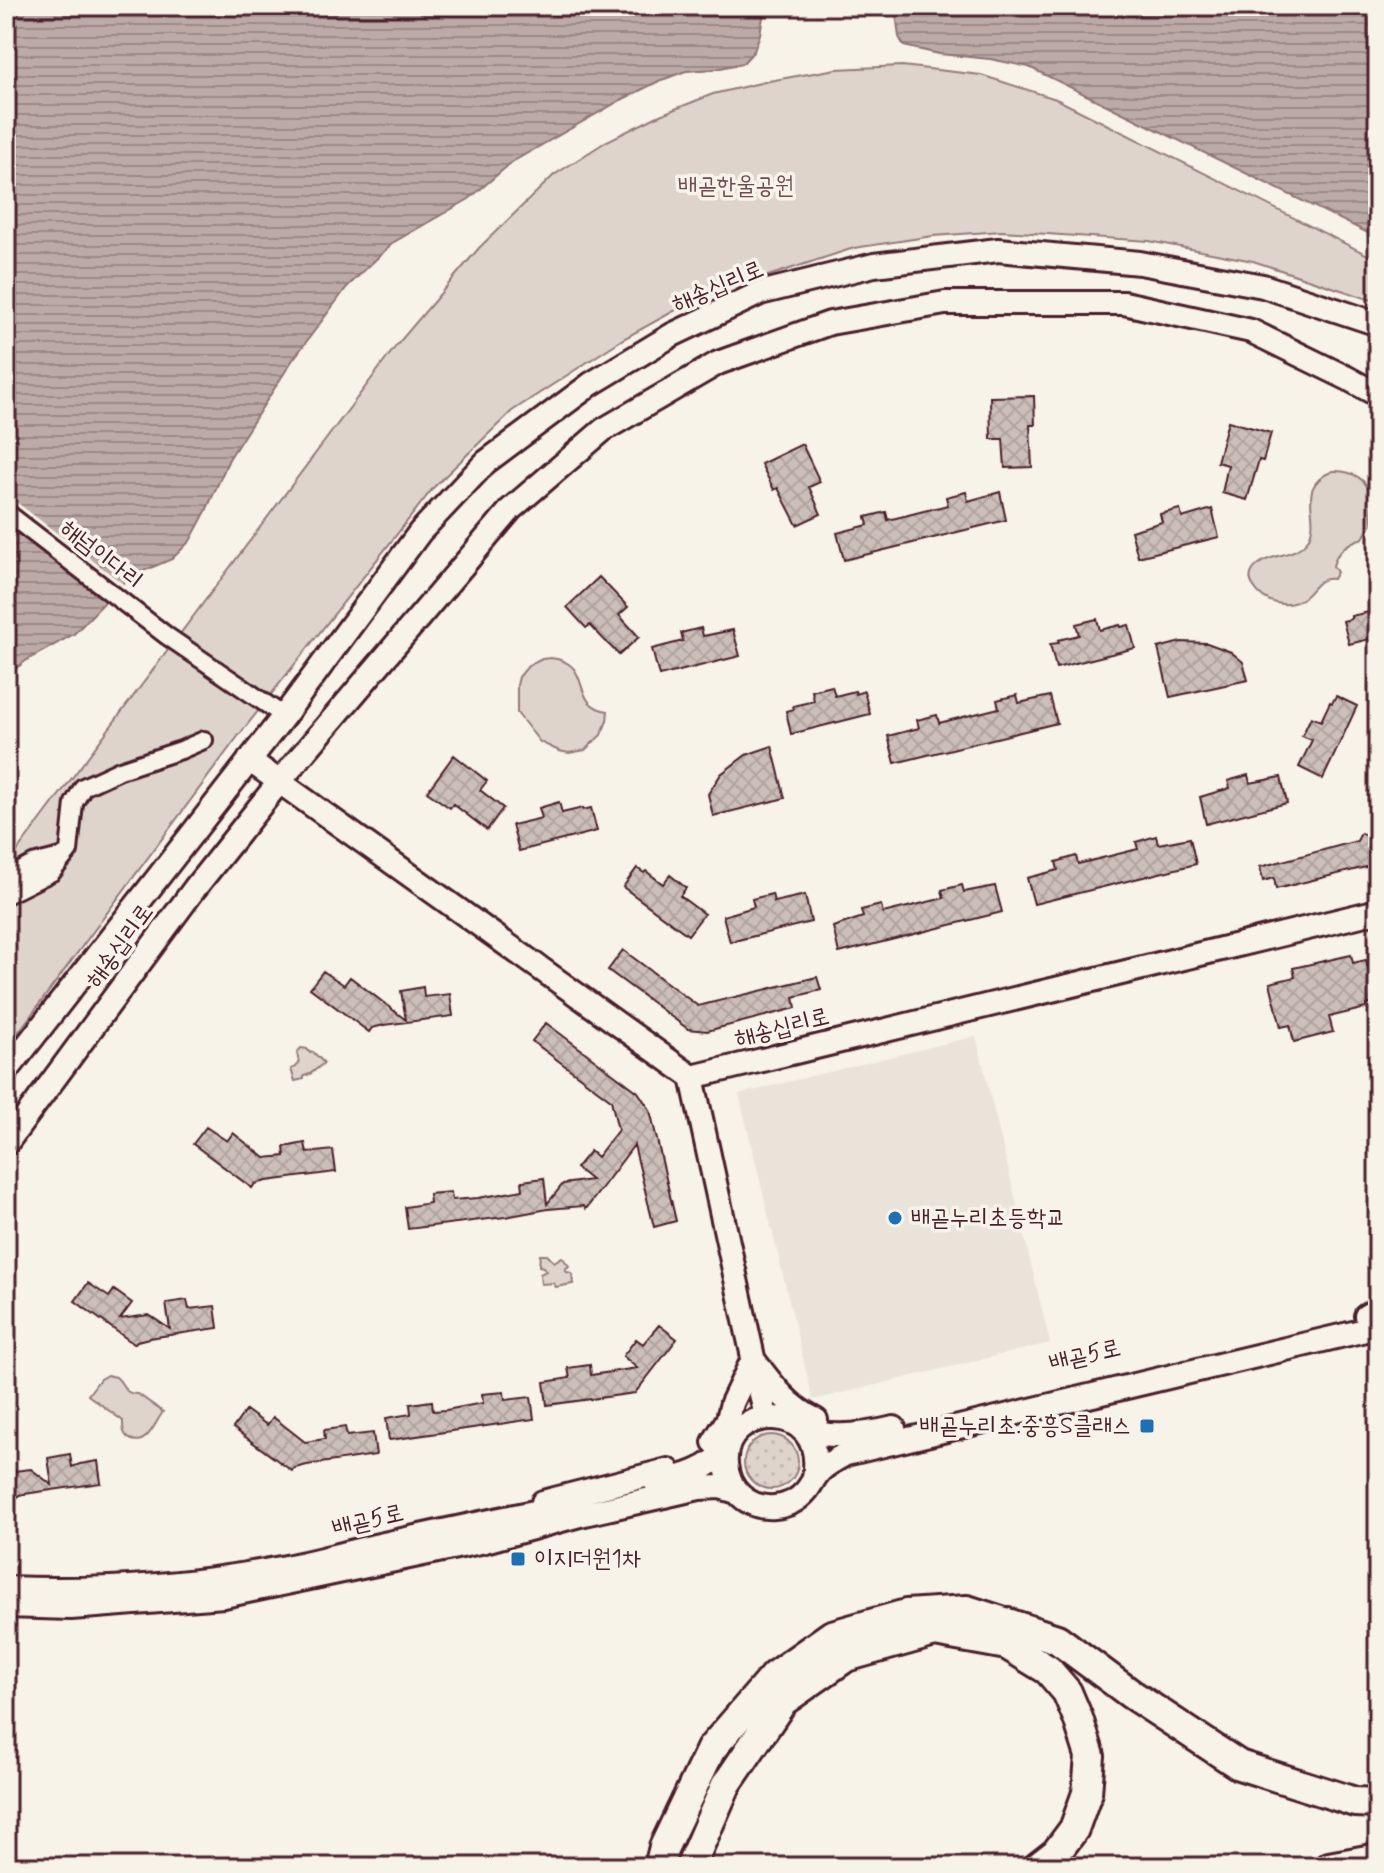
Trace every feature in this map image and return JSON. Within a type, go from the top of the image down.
[{"type":"highway","points":[[659,1867],[664,1847],[711,1749],[774,1676],[832,1635],[906,1614],[967,1610],[1057,1639],[1131,1694],[1239,1765],[1355,1802],[1378,1803]]},
{"type":"highway","points":[[690,1867],[726,1785],[783,1701],[846,1657],[935,1632],[1007,1645],[1048,1670],[1067,1692],[1090,1756],[1087,1793],[1074,1829],[1056,1853],[1038,1867]]},
{"type":"highway","points":[[1329,1867],[1378,1858]]},
{"type":"street","name":"해송십리로","points":[[6,1072],[284,716],[420,532],[486,462],[591,384],[672,335],[760,293],[874,265],[998,250],[1140,263],[1263,286],[1378,324]]},
{"type":"street","name":"해송십리로","points":[[6,1144],[195,888],[280,781],[511,509],[603,430],[718,363],[830,323],[945,303],[1124,303],[1251,331],[1378,395]]},
{"type":"street","name":"해넘이다리","points":[[6,512],[167,636],[284,716]]},
{"type":"street","points":[[6,895],[52,872],[69,851],[74,803],[83,787],[120,770],[204,740]]},
{"type":"street","points":[[249,760],[692,1077],[766,1417]]},
{"type":"street","points":[[6,879],[33,864],[65,856]]},
{"type":"street","name":"해송십리로","points":[[692,1077],[1378,911]]},
{"type":"street","name":"배곧5로","points":[[6,1588],[86,1589],[202,1580],[580,1515],[712,1486],[737,1492],[755,1505],[770,1508],[784,1506],[797,1500],[807,1490],[823,1467],[846,1454],[913,1430],[1374,1321]]},
{"type":"street","points":[[753,1359],[789,1404],[815,1420],[825,1424],[913,1430]]},
{"type":"street","points":[[483,1532],[570,1495],[686,1465],[719,1437],[753,1359]]},
{"type":"street","name":"배곧5로","points":[[6,1606],[71,1608],[224,1596],[483,1532],[697,1471],[716,1461],[738,1431],[750,1422],[766,1417],[781,1418],[813,1434],[913,1430]]},
{"type":"street","points":[[803,1430],[814,1449],[817,1463],[814,1477]]},
{"type":"street","name":"배곧5로","points":[[483,1532],[614,1515],[677,1499],[716,1496],[754,1517],[788,1519],[809,1505],[826,1483],[846,1467],[913,1430]]},
{"type":"street","points":[[728,1447],[725,1459],[727,1474],[737,1492]]},
{"type":"shaded area","points":[[6,6],[765,6],[754,51],[743,63],[686,71],[621,100],[512,162],[469,199],[394,242],[347,287],[292,361],[229,459],[190,541],[172,559],[129,577],[74,634],[27,660],[6,676]]},
{"type":"shaded area","points":[[895,6],[1378,6],[1378,238],[1029,67],[904,46],[899,37]]},
{"type":"shaded area","name":"배곧누리초등학교","points":[[976,1036],[1050,1343],[813,1400],[739,1094]]},
{"type":"green space","name":"배곧한울공원","points":[[902,66],[981,75],[1056,99],[1378,260],[1378,302],[1253,261],[1149,241],[1002,231],[933,236],[854,248],[694,300],[623,339],[512,411],[434,487],[236,739],[6,1049],[6,866],[396,346],[479,248],[554,175],[607,141],[660,115],[713,94],[769,81],[836,69]]},
{"type":"green space","points":[[1333,471],[1347,472],[1364,482],[1371,494],[1372,523],[1363,538],[1348,545],[1337,556],[1333,566],[1337,572],[1333,579],[1319,582],[1297,602],[1283,604],[1270,601],[1253,585],[1250,579],[1252,572],[1265,560],[1295,551],[1307,541],[1312,522],[1311,494],[1321,478]]},
{"type":"green space","points":[[551,658],[564,661],[573,668],[588,701],[608,711],[601,735],[585,750],[569,753],[540,742],[517,713],[519,677],[528,666]]},
{"type":"green space","points":[[301,1048],[313,1052],[324,1063],[304,1079],[295,1081],[291,1069],[299,1063],[297,1053]]},
{"type":"green space","points":[[540,1255],[547,1255],[554,1262],[562,1257],[569,1266],[565,1269],[572,1273],[573,1284],[555,1287],[554,1283],[541,1284],[540,1274],[546,1271],[539,1266]]},
{"type":"green space","points":[[107,1375],[116,1377],[127,1391],[138,1394],[163,1412],[150,1433],[141,1440],[128,1437],[123,1421],[88,1395]]},
{"type":"green space","points":[[771,1435],[790,1443],[798,1462],[790,1481],[771,1489],[752,1481],[744,1462],[752,1443]]},
{"type":"pier","points":[[6,494],[126,586],[113,601],[6,519]]},
{"type":"building","points":[[1034,396],[1035,425],[1030,425],[1032,467],[1005,468],[1003,439],[991,439],[990,397]]},
{"type":"building","points":[[1228,421],[1271,433],[1247,500],[1222,493],[1228,465],[1217,462]]},
{"type":"building","points":[[802,444],[820,482],[809,487],[821,514],[797,525],[778,488],[774,490],[761,464]]},
{"type":"building","points":[[966,492],[968,501],[1000,492],[1006,520],[844,560],[837,533],[868,525],[866,517],[886,512],[888,520],[948,505],[946,497]]},
{"type":"building","points":[[1180,509],[1182,518],[1212,509],[1219,537],[1138,557],[1131,531],[1162,522],[1160,514]]},
{"type":"building","points":[[599,577],[628,607],[619,615],[639,637],[619,655],[590,625],[586,628],[567,607]]},
{"type":"building","points":[[1378,610],[1378,637],[1349,644],[1343,621]]},
{"type":"building","points":[[1097,619],[1100,630],[1129,625],[1135,648],[1056,668],[1050,644],[1079,635],[1076,624]]},
{"type":"building","points":[[701,628],[703,636],[733,630],[740,656],[659,676],[652,649],[683,641],[681,633]]},
{"type":"building","points":[[1181,642],[1207,643],[1231,652],[1243,662],[1248,680],[1170,697],[1158,648]]},
{"type":"building","points":[[832,686],[835,696],[864,691],[870,714],[791,734],[786,711],[814,701],[812,691]]},
{"type":"building","points":[[1017,695],[1019,703],[1050,696],[1057,723],[895,763],[888,736],[919,728],[917,720],[937,715],[939,723],[999,708],[997,700]]},
{"type":"building","points":[[1336,696],[1357,706],[1323,779],[1299,767],[1312,740],[1302,736],[1311,717],[1321,721]]},
{"type":"building","points":[[772,746],[785,798],[713,816],[708,794],[721,774],[746,755]]},
{"type":"building","points":[[454,755],[487,781],[480,790],[503,808],[487,830],[453,804],[450,808],[427,792]]},
{"type":"building","points":[[1248,775],[1250,783],[1281,777],[1287,803],[1206,824],[1200,797],[1230,788],[1228,781]]},
{"type":"building","points":[[559,802],[562,813],[591,808],[597,831],[519,851],[512,825],[542,818],[539,808]]},
{"type":"building","points":[[1378,807],[1378,859],[1366,867],[1276,889],[1274,878],[1263,881],[1260,867],[1357,841],[1361,833],[1365,835]]},
{"type":"building","points":[[1156,836],[1158,844],[1190,838],[1196,864],[1034,904],[1027,878],[1058,870],[1056,862],[1076,856],[1078,864],[1138,849],[1136,842]]},
{"type":"building","points":[[637,868],[663,884],[670,875],[686,888],[680,896],[704,914],[688,935],[623,887]]},
{"type":"building","points":[[962,885],[964,892],[995,886],[1002,912],[839,953],[833,927],[863,917],[861,910],[881,905],[883,913],[944,898],[942,890]]},
{"type":"building","points":[[772,894],[774,902],[805,895],[811,922],[730,942],[723,916],[754,907],[752,899]]},
{"type":"building","points":[[623,950],[698,1006],[817,977],[821,990],[794,997],[796,1008],[707,1031],[688,1029],[608,970]]},
{"type":"building","points":[[1351,955],[1353,963],[1366,960],[1368,968],[1378,965],[1378,1002],[1329,1017],[1333,1032],[1294,1042],[1290,1025],[1281,1027],[1270,983],[1295,977],[1293,968]]},
{"type":"building","points":[[323,971],[344,985],[350,977],[406,1020],[401,991],[423,987],[424,997],[450,994],[453,1016],[384,1025],[369,1032],[310,988]]},
{"type":"building","points":[[546,1023],[638,1092],[650,1110],[676,1221],[654,1227],[634,1145],[586,1209],[583,1206],[548,1209],[408,1229],[405,1207],[430,1203],[429,1194],[451,1192],[452,1200],[478,1198],[523,1190],[522,1181],[544,1178],[547,1204],[563,1184],[591,1180],[576,1168],[590,1151],[597,1157],[618,1130],[611,1100],[532,1041]]},
{"type":"building","points":[[206,1127],[227,1141],[233,1133],[265,1158],[285,1156],[284,1147],[305,1143],[307,1153],[333,1150],[336,1172],[267,1181],[252,1188],[193,1144]]},
{"type":"building","points":[[88,1283],[109,1297],[114,1290],[132,1303],[120,1319],[149,1315],[170,1329],[166,1303],[187,1300],[189,1309],[215,1306],[218,1328],[149,1338],[134,1344],[75,1301]]},
{"type":"building","points":[[659,1325],[677,1339],[635,1393],[547,1405],[544,1382],[570,1378],[568,1368],[590,1365],[591,1375],[637,1368],[623,1356],[636,1339],[643,1344]]},
{"type":"building","points":[[504,1392],[505,1400],[531,1397],[534,1419],[389,1440],[386,1418],[411,1414],[410,1404],[432,1401],[433,1411],[446,1410],[483,1403],[482,1394]]},
{"type":"building","points":[[246,1410],[267,1425],[273,1417],[305,1442],[325,1439],[324,1430],[345,1427],[347,1436],[373,1433],[376,1455],[307,1465],[292,1471],[233,1428]]},
{"type":"building","points":[[70,1454],[72,1467],[98,1461],[101,1483],[19,1495],[16,1499],[6,1491],[6,1472],[31,1469],[52,1485],[48,1458]]},
{"type":"place","name":"배곧누리초등학교","points":[[895,1218]]},
{"type":"place","name":"배곧누리초.중흥S클래스","points":[[1147,1426]]},
{"type":"place","name":"이지더원1차","points":[[518,1559]]}]
